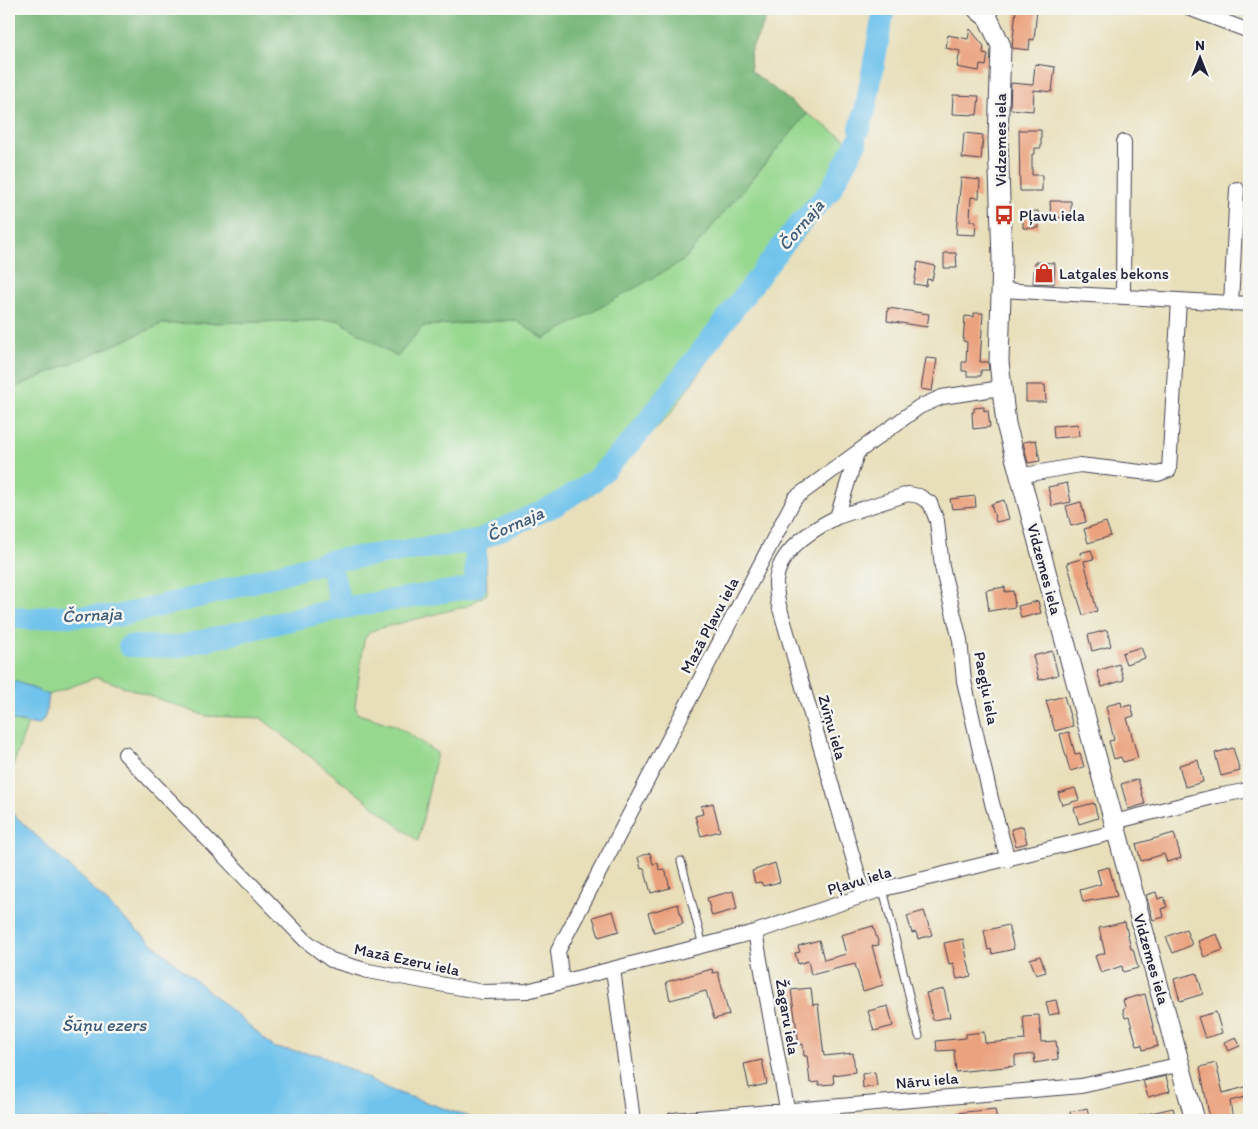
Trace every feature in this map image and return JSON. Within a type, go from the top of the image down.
[{"type":"street","points":[[1191,9],[1249,31]]},
{"type":"street","name":"Vidzemes iela","points":[[987,12],[1001,46],[998,140],[999,362],[1006,424],[1115,827],[1182,1064],[1195,1120]]},
{"type":"street","points":[[1123,296],[1124,142]]},
{"type":"street","points":[[1231,304],[1237,189]]},
{"type":"street","points":[[1000,290],[1249,304]]},
{"type":"street","points":[[1019,476],[1080,465],[1158,474],[1169,470],[1179,300]]},
{"type":"street","name":"Mazā Pļavu iela","points":[[562,982],[558,951],[795,498],[919,407],[942,397],[1001,388]]},
{"type":"street","points":[[838,517],[857,454]]},
{"type":"street","name":"Paegļu iela","points":[[838,517],[908,494],[919,496],[930,503],[937,521],[942,567],[960,640],[964,680],[992,803],[1008,860]]},
{"type":"street","name":"Zvīņu iela","points":[[838,517],[817,527],[795,546],[780,568],[776,581],[778,602],[864,895]]},
{"type":"street","name":"Mazā Ezeru iela","points":[[125,754],[304,940],[331,960],[368,971],[483,992],[527,990],[613,969]]},
{"type":"street","name":"Pļavu iela","points":[[613,969],[755,932],[883,889],[1008,860],[1217,796],[1249,790]]},
{"type":"street","name":"Žagaru iela","points":[[755,932],[787,1109]]},
{"type":"street","points":[[613,969],[633,1120]]},
{"type":"street","name":"Nāru iela","points":[[673,1120],[1081,1086],[1182,1064]]},
{"type":"lane","points":[[681,861],[703,946]]},
{"type":"lane","points":[[883,889],[919,1036]]},
{"type":"green space","points":[[9,9],[771,9],[750,52],[751,71],[807,114],[683,261],[544,339],[515,320],[423,326],[397,357],[338,320],[162,324],[9,390]]},
{"type":"green space","points":[[807,114],[860,149],[840,193],[749,301],[671,413],[593,495],[486,548],[487,594],[467,606],[377,629],[369,633],[364,640],[355,706],[358,714],[397,726],[437,753],[418,841],[261,718],[206,716],[97,677],[49,695],[15,681],[9,703],[9,390],[162,324],[338,320],[397,357],[423,326],[515,320],[683,261]]},
{"type":"green space","points":[[9,720],[28,723],[9,777]]},
{"type":"water","points":[[15,681],[49,695],[44,719],[38,725],[9,720],[9,703]]},
{"type":"water","name":"Šūņu ezers","points":[[9,810],[131,925],[275,1048],[321,1055],[393,1091],[478,1120],[9,1120]]},
{"type":"building","points":[[1016,9],[1037,9],[1034,40],[1030,39],[1029,50],[1012,48]]},
{"type":"building","points":[[970,29],[984,46],[983,53],[988,54],[986,66],[980,65],[979,71],[957,67],[960,51],[946,48],[948,35],[968,39]]},
{"type":"building","points":[[1035,64],[1055,67],[1052,92],[1034,90],[1033,111],[1010,109],[1011,83],[1033,85]]},
{"type":"building","points":[[953,95],[979,96],[977,115],[952,114]]},
{"type":"building","points":[[1019,130],[1041,130],[1041,148],[1035,148],[1035,154],[1032,154],[1032,175],[1042,175],[1042,191],[1020,191]]},
{"type":"building","points":[[964,133],[983,135],[981,160],[962,158]]},
{"type":"building","points":[[961,178],[980,180],[979,198],[971,197],[970,221],[976,221],[975,235],[956,234]]},
{"type":"building","points":[[1050,201],[1071,201],[1071,217],[1051,218]]},
{"type":"building","points":[[1038,211],[1039,228],[1023,228],[1023,212]]},
{"type":"building","points":[[944,253],[956,253],[957,268],[944,268]]},
{"type":"building","points":[[918,262],[935,266],[932,280],[927,279],[926,286],[914,284]]},
{"type":"building","name":"Latgales bekons","points":[[1035,262],[1055,263],[1054,284],[1033,283]]},
{"type":"building","points":[[888,308],[929,314],[927,327],[887,321]]},
{"type":"building","points":[[974,313],[983,313],[980,362],[988,362],[989,370],[981,370],[981,376],[967,376],[967,371],[962,371],[962,362],[966,362],[967,342],[963,341],[965,316],[974,317]]},
{"type":"building","points":[[926,358],[937,359],[932,391],[921,389]]},
{"type":"building","points":[[1026,385],[1045,385],[1046,402],[1026,402]]},
{"type":"building","points":[[984,407],[984,411],[988,410],[990,427],[973,429],[972,412],[974,412],[974,408]]},
{"type":"building","points":[[1078,424],[1079,436],[1054,438],[1053,426]]},
{"type":"building","points":[[1036,440],[1040,461],[1028,463],[1023,442]]},
{"type":"building","points":[[1067,483],[1071,502],[1052,506],[1048,487]]},
{"type":"building","points":[[975,496],[976,507],[952,509],[950,499]]},
{"type":"building","points":[[1004,500],[1009,519],[996,522],[991,504]]},
{"type":"building","points":[[1081,502],[1086,522],[1071,526],[1066,506]]},
{"type":"building","points":[[1106,522],[1111,536],[1088,543],[1084,529]]},
{"type":"building","points":[[1091,550],[1094,559],[1084,561],[1097,611],[1083,615],[1067,563],[1081,559],[1080,553]]},
{"type":"building","points":[[1005,587],[1005,592],[1013,591],[1015,607],[989,611],[986,590]]},
{"type":"building","points":[[1038,601],[1041,613],[1021,618],[1018,606]]},
{"type":"building","points":[[1107,630],[1111,646],[1092,651],[1088,635]]},
{"type":"building","points":[[1141,647],[1145,658],[1126,664],[1122,653]]},
{"type":"building","points":[[1052,651],[1058,675],[1039,680],[1033,656]]},
{"type":"building","points":[[1119,664],[1124,680],[1102,687],[1097,671]]},
{"type":"building","points":[[1064,696],[1073,726],[1055,731],[1046,701]]},
{"type":"building","points":[[1121,702],[1122,707],[1131,705],[1134,716],[1127,718],[1138,758],[1123,762],[1121,757],[1114,759],[1109,741],[1114,740],[1106,706]]},
{"type":"building","points":[[1069,732],[1075,754],[1080,753],[1084,767],[1070,771],[1060,734]]},
{"type":"building","points":[[1233,748],[1240,771],[1221,776],[1215,753]]},
{"type":"building","points":[[1198,760],[1203,782],[1185,787],[1179,765]]},
{"type":"building","points":[[1138,779],[1145,804],[1128,809],[1121,784]]},
{"type":"building","points":[[1075,788],[1079,800],[1062,805],[1058,793]]},
{"type":"building","points":[[713,803],[720,831],[701,836],[695,816],[703,814],[701,806]]},
{"type":"building","points":[[1094,803],[1098,818],[1079,824],[1074,808]]},
{"type":"building","points":[[1023,826],[1027,843],[1016,846],[1011,829]]},
{"type":"building","points":[[1174,833],[1181,858],[1167,862],[1164,854],[1141,861],[1136,844]]},
{"type":"building","points":[[650,853],[653,864],[658,863],[659,870],[665,869],[670,888],[651,893],[644,868],[641,869],[638,857]]},
{"type":"building","points":[[775,863],[780,882],[763,886],[761,882],[755,883],[752,871]]},
{"type":"building","points":[[1109,867],[1117,896],[1083,902],[1080,890],[1101,884],[1097,870]]},
{"type":"building","points":[[733,891],[737,909],[712,916],[707,898]]},
{"type":"building","points":[[1156,892],[1158,899],[1164,897],[1167,907],[1162,909],[1164,917],[1153,920],[1146,895]]},
{"type":"building","points":[[678,904],[683,924],[654,932],[648,913]]},
{"type":"building","points":[[613,911],[619,931],[599,937],[593,917]]},
{"type":"building","points":[[924,911],[932,935],[918,939],[916,932],[912,933],[907,916]]},
{"type":"building","points":[[1125,922],[1131,949],[1133,949],[1138,968],[1123,972],[1122,966],[1101,973],[1095,956],[1105,953],[1099,928]]},
{"type":"building","points":[[1008,925],[1014,949],[992,954],[991,949],[988,950],[984,931]]},
{"type":"building","points":[[873,926],[879,945],[872,946],[883,985],[863,991],[855,964],[811,975],[808,961],[798,964],[795,953],[800,952],[798,946],[819,940],[824,960],[846,954],[841,935]]},
{"type":"building","points":[[1186,929],[1192,945],[1173,953],[1166,937]]},
{"type":"building","points":[[1217,934],[1223,950],[1204,957],[1198,941]]},
{"type":"building","points":[[963,939],[971,976],[957,979],[953,963],[949,964],[944,943]]},
{"type":"building","points":[[1040,956],[1046,972],[1036,975],[1030,959]]},
{"type":"building","points":[[712,969],[713,973],[718,972],[729,1015],[714,1019],[706,991],[670,1000],[666,982]]},
{"type":"building","points":[[1197,973],[1203,994],[1180,1001],[1174,979]]},
{"type":"building","points":[[811,988],[813,1005],[818,1004],[824,1056],[853,1053],[855,1072],[833,1075],[834,1084],[819,1085],[819,1082],[810,1083],[807,1056],[804,1056],[803,1044],[799,1045],[791,990]]},
{"type":"building","points":[[944,989],[950,1017],[933,1020],[926,993]]},
{"type":"building","points":[[1145,994],[1158,1046],[1143,1050],[1142,1045],[1137,1046],[1129,1017],[1125,1018],[1123,1000]]},
{"type":"building","points":[[1056,1000],[1059,1013],[1049,1015],[1046,1002]]},
{"type":"building","points":[[888,1006],[893,1026],[874,1031],[868,1011]]},
{"type":"building","points":[[1216,1012],[1222,1033],[1205,1038],[1198,1017]]},
{"type":"building","points":[[1039,1015],[1041,1042],[1056,1041],[1058,1059],[1035,1063],[1034,1054],[1015,1056],[1015,1066],[956,1072],[954,1050],[937,1051],[936,1041],[966,1038],[966,1034],[984,1032],[985,1043],[1025,1040],[1023,1016]]},
{"type":"building","points":[[1236,1037],[1240,1046],[1228,1051],[1224,1042]]},
{"type":"building","points":[[762,1060],[767,1084],[749,1088],[744,1064]]},
{"type":"building","points":[[1216,1063],[1223,1093],[1249,1086],[1249,1096],[1230,1101],[1233,1120],[1210,1120],[1200,1067]]},
{"type":"building","points":[[875,1072],[877,1086],[863,1088],[862,1074]]},
{"type":"building","points":[[1166,1076],[1170,1091],[1148,1097],[1143,1081]]},
{"type":"building","points":[[1087,1108],[1090,1120],[1072,1120],[1070,1112]]},
{"type":"building","points":[[1173,1108],[1176,1120],[1138,1120],[1138,1116]]},
{"type":"building","points":[[995,1109],[997,1120],[957,1120],[956,1113]]},
{"type":"waterway","name":"Čornaja","points":[[860,128],[866,106],[884,9]]},
{"type":"waterway","name":"Čornaja","points":[[9,617],[30,619],[51,616],[117,616],[206,595],[329,561],[476,541],[556,505],[595,480],[635,438],[796,228],[830,191],[856,143]]},
{"type":"waterway","points":[[129,646],[176,647],[342,608],[475,587],[476,541]]},
{"type":"waterway","points":[[329,561],[342,608]]},
{"type":"place","name":"Pļavu iela","points":[[1004,215]]},
{"type":"place","name":"Latgales bekons","points":[[1044,273]]}]
